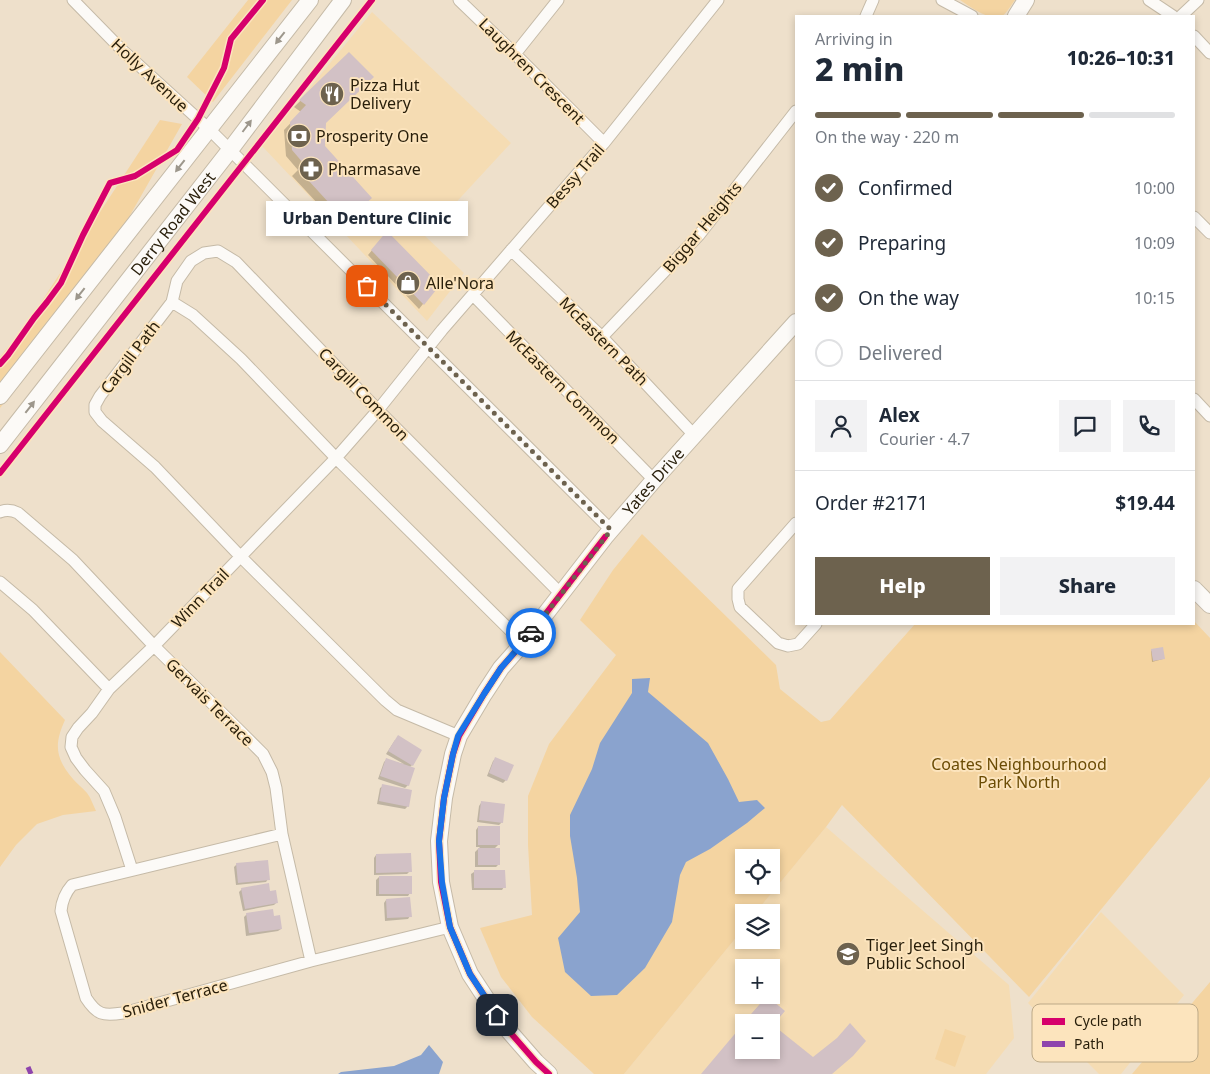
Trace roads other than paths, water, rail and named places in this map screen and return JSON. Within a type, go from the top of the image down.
[{"type":"main road","name":"Derry Road West","points":[[0,396],[310,0]]},
{"type":"main road","name":"Derry Road West","points":[[0,445],[230,150],[344,0]]},
{"type":"main road","points":[[1017,15],[1026,0]]},
{"type":"main road","name":"Yates Drive","points":[[549,1074],[508,1030],[487,1000],[470,974],[450,927],[442,882],[439,841],[444,798],[458,736],[501,668],[524,643],[611,530],[795,323]]},
{"type":"main road","points":[[1195,589],[1210,605]]},
{"type":"street","name":"Holly Avenue","points":[[72,0],[121,49],[209,129],[611,530]]},
{"type":"street","name":"Laughren Crescent","points":[[459,0],[604,143]]},
{"type":"street","points":[[515,54],[558,0]]},
{"type":"street","name":"Bessy Trail","points":[[428,347],[604,143],[718,0]]},
{"type":"street","points":[[866,15],[873,0]]},
{"type":"street","points":[[942,0],[970,15]]},
{"type":"street","points":[[1149,0],[1172,15]]},
{"type":"street","points":[[1183,15],[1198,0]]},
{"type":"street","points":[[1195,37],[1210,53]]},
{"type":"street","name":"Biggar Heights","points":[[602,337],[699,234],[795,112]]},
{"type":"street","points":[[1195,218],[1210,233]]},
{"type":"street","name":"McEastern Path","points":[[511,250],[602,337],[694,435]]},
{"type":"street","name":"Cargill Common","points":[[172,302],[177,281],[190,261],[204,253],[218,251],[236,262],[378,410],[561,594]]},
{"type":"street","name":"McEastern Common","points":[[472,295],[654,480]]},
{"type":"street","points":[[172,302],[193,315],[241,359],[336,458],[524,643]]},
{"type":"street","name":"Cargill Path","points":[[172,302],[100,396],[95,405],[95,412],[102,421],[155,467],[240,556],[385,700],[397,710],[458,736]]},
{"type":"street","name":"Winn Trail","points":[[132,870],[115,817],[104,791],[80,764],[71,747],[72,737],[109,689],[154,646],[336,458],[378,410],[428,347]]},
{"type":"street","points":[[1195,400],[1210,416]]},
{"type":"street","name":"Gervais Terrace","points":[[0,512],[11,510],[18,513],[73,560],[154,646],[263,754],[272,772],[276,788],[282,834],[311,962]]},
{"type":"street","points":[[795,523],[738,589],[738,599],[740,607],[778,644],[788,646],[798,644],[815,625]]},
{"type":"street","points":[[0,582],[33,610],[109,689]]},
{"type":"street","name":"Snider Terrace","points":[[282,834],[72,885],[66,891],[61,911],[86,998],[92,1008],[101,1014],[123,1013],[311,962],[450,927]]},
{"type":"water","points":[[650,678],[648,692],[708,743],[739,802],[757,800],[765,808],[710,849],[686,862],[680,875],[672,922],[645,968],[617,995],[591,996],[565,972],[558,938],[580,912],[570,836],[570,815],[592,769],[600,743],[632,693],[632,679]]},
{"type":"water","points":[[429,1045],[443,1062],[439,1074],[338,1074],[341,1072],[394,1066],[421,1055]]},
{"type":"place","name":"Pizza Hut Delivery","points":[[332,94]]},
{"type":"place","name":"Prosperity One","points":[[299,136]]},
{"type":"place","name":"Pharmasave","points":[[311,169]]},
{"type":"place","name":"Alle'Nora","points":[[408,283]]},
{"type":"place","name":"Urban Denture Clinic","points":[[367,286]]},
{"type":"place","name":"Tiger Jeet Singh Public School","points":[[848,954]]},
{"type":"park label","name":"Coates Neighbourhood Park North","points":[[1019,773]]}]
